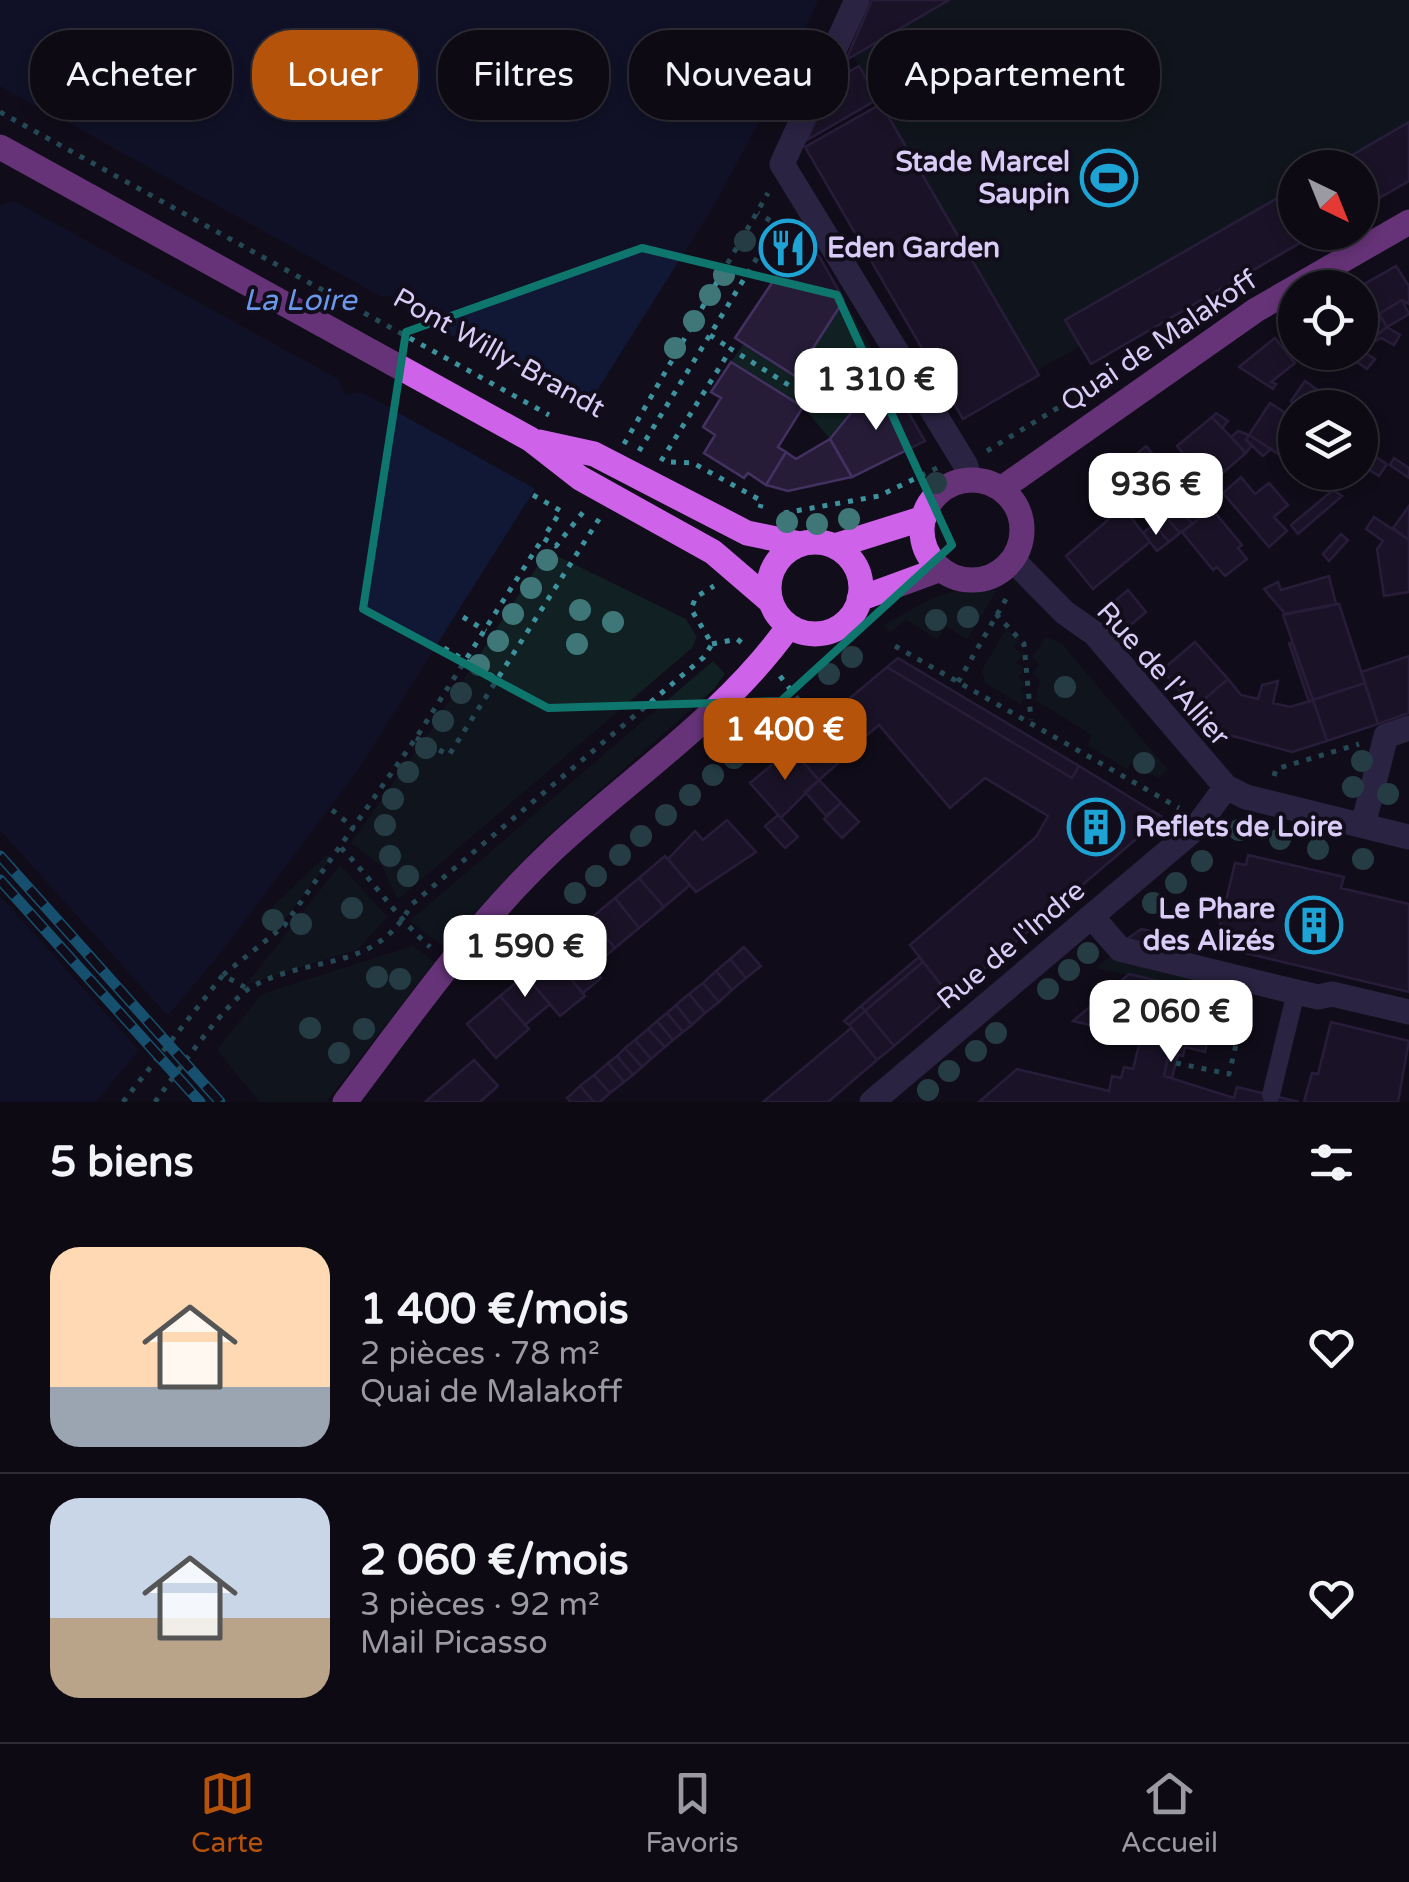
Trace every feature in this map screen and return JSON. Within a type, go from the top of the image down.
[{"type":"main road","name":"Pont Willy-Brandt","points":[[0,147],[530,439],[580,478],[713,552],[770,600]]},
{"type":"main road","name":"Quai de Malakoff","points":[[1000,489],[1256,310],[1409,222]]},
{"type":"main road","name":"Pont Willy-Brandt","points":[[530,439],[610,455],[732,527],[800,544]]},
{"type":"main road","points":[[968,472],[1000,489],[1018,509],[1022,522],[1012,560],[983,579],[956,578],[941,569],[924,543],[924,518],[941,492],[968,472]]},
{"type":"main road","points":[[834,546],[855,565],[860,599],[852,615],[832,631],[814,634],[789,626],[770,600],[774,567],[800,544],[834,546],[924,518]]},
{"type":"main road","points":[[860,599],[941,569]]},
{"type":"main road","points":[[349,1100],[488,918],[549,854],[766,659],[789,626]]},
{"type":"street","points":[[857,0],[782,164],[908,384],[968,472]]},
{"type":"street","name":"Rue de l'Allier","points":[[1012,560],[1064,612],[1095,634],[1226,787]]},
{"type":"street","points":[[1362,825],[1398,732]]},
{"type":"street","points":[[1226,787],[1266,802],[1409,837]]},
{"type":"street","name":"Rue de l'Indre","points":[[872,1102],[1196,828],[1226,787]]},
{"type":"street","points":[[1092,916],[1120,949],[1318,997],[1332,994],[1409,1012]]},
{"type":"lane","points":[[1271,1095],[1296,992]]},
{"type":"path","name":"Pont Willy-Brandt","points":[[0,112],[566,424]]},
{"type":"path","points":[[629,435],[782,164]]},
{"type":"path","points":[[638,453],[777,225],[758,212]]},
{"type":"path","points":[[710,335],[794,389]]},
{"type":"path","points":[[661,461],[731,349]]},
{"type":"path","points":[[610,455],[638,453],[661,461],[693,463],[762,501],[758,513],[849,504],[879,496],[936,467],[968,472]]},
{"type":"path","points":[[123,1102],[223,975],[284,926],[416,738],[561,510],[532,494]]},
{"type":"path","points":[[543,538],[556,546],[584,511]]},
{"type":"path","points":[[416,738],[449,755],[599,518]]},
{"type":"path","points":[[155,1102],[248,989],[359,953],[389,938],[411,904],[704,657],[712,644],[691,609],[696,597],[713,587]]},
{"type":"path","points":[[958,682],[1006,599]]},
{"type":"path","points":[[996,614],[1024,644],[1032,720]]},
{"type":"path","points":[[463,617],[486,631]]},
{"type":"path","points":[[896,646],[1181,808]]},
{"type":"path","points":[[444,648],[497,679]]},
{"type":"path","points":[[766,659],[810,715]]},
{"type":"path","points":[[1266,802],[1276,768],[1398,732]]},
{"type":"path","points":[[332,810],[354,828]]},
{"type":"path","points":[[341,848],[377,884],[402,922],[452,965]]},
{"type":"path","points":[[223,975],[248,989]]},
{"type":"path","points":[[1176,1063],[1229,1074],[1251,981]]},
{"type":"highlighted area","points":[[642,248],[837,295],[952,545],[781,701],[548,708],[363,609],[406,332]]},
{"type":"shaded area","name":"Stade Marcel Saupin","points":[[949,0],[1409,0],[1409,160],[1378,165],[1378,150],[1278,150],[1278,235],[1036,371],[890,120],[1160,120],[1160,30],[898,30]]},
{"type":"shaded area","name":"Stade Marcel Saupin","points":[[868,47],[868,82],[853,56]]},
{"type":"shaded area","points":[[844,300],[893,386],[855,408],[830,439],[803,407],[731,362],[744,343],[795,376]]},
{"type":"shaded area","points":[[547,551],[686,619],[697,637],[692,648],[398,899],[382,866],[351,843],[431,730]]},
{"type":"shaded area","points":[[972,587],[996,591],[967,639],[946,626],[937,639],[906,619],[890,633],[884,625],[935,597]]},
{"type":"shaded area","points":[[1006,630],[1019,638],[1014,648],[1022,654],[1016,663],[1024,668],[1018,678],[1025,683],[1020,691],[1026,695],[1020,704],[985,682],[982,670]]},
{"type":"shaded area","points":[[1046,637],[1061,643],[1167,769],[1158,778],[1131,762],[1127,769],[1088,745],[1092,735],[1036,700],[1040,680],[1033,674],[1040,664],[1032,658]]},
{"type":"shaded area","points":[[713,661],[725,674],[714,689],[537,845],[444,947],[410,921]]},
{"type":"shaded area","points":[[327,855],[331,858],[277,930],[260,919]]},
{"type":"shaded area","points":[[340,865],[387,917],[358,949],[247,984]]},
{"type":"shaded area","points":[[413,946],[434,962],[326,1102],[260,1102],[217,1050],[262,994]]},
{"type":"shaded area","points":[[1110,957],[1245,988],[1241,1000],[1096,968]]},
{"type":"water","name":"La Loire","points":[[0,0],[818,0],[805,30],[629,30],[629,120],[760,120],[716,202],[359,768],[226,946],[95,1102],[0,1102]]},
{"type":"pier","points":[[0,86],[30,103],[30,120],[64,120],[382,297],[400,295],[406,310],[591,412],[541,492],[361,392],[345,395],[338,379],[14,201],[0,205]]},
{"type":"pier","points":[[0,830],[171,1019],[142,1054],[0,896]]},
{"type":"building","points":[[872,0],[949,0],[898,30],[868,30],[868,47],[848,59]]},
{"type":"building","points":[[859,66],[868,82],[868,105],[848,116],[848,72]]},
{"type":"building","points":[[868,111],[868,120],[890,120],[1039,375],[963,419],[805,147]]},
{"type":"building","points":[[816,120],[842,120],[807,140]]},
{"type":"building","points":[[1409,122],[1409,181],[1378,199],[1378,150],[1361,150]]},
{"type":"building","points":[[1278,198],[1278,250],[1288,250],[1091,364],[1065,320]]},
{"type":"building","points":[[782,230],[819,256],[844,300],[795,376],[735,338],[786,262],[769,251]]},
{"type":"building","points":[[1396,266],[1409,286],[1409,304],[1402,300],[1379,314],[1378,276]]},
{"type":"building","points":[[1402,300],[1409,314],[1387,327],[1379,314]]},
{"type":"building","points":[[1378,313],[1387,327],[1378,333]]},
{"type":"building","points":[[1387,327],[1400,335],[1394,345],[1378,340]]},
{"type":"building","points":[[1275,338],[1278,370],[1286,370],[1271,382],[1276,384],[1273,389],[1239,367]]},
{"type":"building","points":[[731,362],[803,407],[778,447],[786,452],[766,485],[748,473],[744,478],[704,453],[715,435],[703,427],[721,398],[711,392]]},
{"type":"building","points":[[1305,381],[1318,390],[1299,390]]},
{"type":"building","points":[[893,386],[925,441],[852,477],[830,439],[855,408]]},
{"type":"building","points":[[1270,403],[1278,408],[1278,454],[1249,435]]},
{"type":"building","points":[[1216,413],[1228,421],[1222,428],[1212,417]]},
{"type":"building","points":[[1212,417],[1246,453],[1209,485],[1177,446]]},
{"type":"building","points":[[1238,431],[1249,435],[1246,440],[1252,445],[1246,453],[1231,437]]},
{"type":"building","points":[[1249,435],[1271,449],[1263,456],[1246,440]]},
{"type":"building","points":[[830,439],[852,477],[788,491],[766,485],[786,452],[796,459]]},
{"type":"building","points":[[1146,446],[1175,480],[1139,510],[1110,477]]},
{"type":"building","points":[[1378,458],[1387,464],[1378,475]]},
{"type":"building","points":[[1394,458],[1409,468],[1409,478],[1390,465]]},
{"type":"building","points":[[1241,477],[1255,494],[1269,483],[1288,505],[1274,517],[1287,531],[1269,547],[1223,493]]},
{"type":"building","points":[[1333,490],[1342,496],[1298,534],[1291,525]]},
{"type":"building","points":[[1190,497],[1205,514],[1192,524],[1178,506]]},
{"type":"building","points":[[1178,506],[1192,524],[1180,533],[1165,516]]},
{"type":"building","points":[[1409,506],[1409,540],[1393,528]]},
{"type":"building","points":[[1123,507],[1150,542],[1093,589],[1066,556]]},
{"type":"building","points":[[1212,509],[1242,545],[1238,548],[1247,559],[1225,576],[1217,567],[1213,570],[1182,532]]},
{"type":"building","points":[[1165,516],[1180,533],[1169,542],[1154,524]]},
{"type":"building","points":[[1374,517],[1409,540],[1409,592],[1384,596],[1377,549],[1383,541],[1366,529]]},
{"type":"building","points":[[1154,524],[1169,542],[1157,551],[1143,533]]},
{"type":"building","points":[[1341,534],[1348,540],[1329,561],[1323,554]]},
{"type":"building","points":[[1329,576],[1336,604],[1285,614],[1264,589],[1278,582],[1281,590]]},
{"type":"building","points":[[1128,590],[1146,612],[1127,628],[1109,606]]},
{"type":"building","points":[[1339,604],[1365,683],[1313,700],[1283,615]]},
{"type":"building","points":[[1195,642],[1228,679],[1194,708],[1162,670]]},
{"type":"building","points":[[1292,642],[1313,700],[1309,702],[1289,643]]},
{"type":"building","points":[[1409,656],[1409,713],[1378,724],[1361,672]]},
{"type":"building","points":[[898,658],[1079,766],[1072,778],[887,667]]},
{"type":"building","name":"Reflets de Loire","points":[[887,667],[1072,778],[1079,766],[1162,817],[951,997],[910,945],[1036,837],[1048,816],[985,778],[950,808],[879,725],[850,749],[824,720]]},
{"type":"building","points":[[1228,679],[1241,695],[1258,699],[1262,685],[1278,681],[1273,703],[1290,707],[1313,700],[1327,741],[1292,752],[1214,731],[1194,708]]},
{"type":"building","points":[[1365,683],[1378,724],[1327,741],[1313,700]]},
{"type":"building","points":[[824,720],[852,751],[819,780],[791,749]]},
{"type":"building","points":[[791,749],[819,780],[781,818],[750,783]]},
{"type":"building","points":[[819,780],[841,803],[826,816],[805,792]]},
{"type":"building","points":[[841,803],[859,822],[842,838],[824,819]]},
{"type":"building","points":[[778,815],[798,837],[785,848],[765,826]]},
{"type":"building","points":[[727,820],[756,852],[696,892],[668,859],[695,831],[703,840]]},
{"type":"building","name":"Le Phare des Alizés","points":[[1248,855],[1344,877],[1341,888],[1409,904],[1409,992],[1215,946],[1235,863],[1246,865]]},
{"type":"building","points":[[665,856],[690,885],[664,907],[639,878]]},
{"type":"building","points":[[639,878],[664,907],[639,928],[615,898]]},
{"type":"building","points":[[615,898],[639,928],[615,948],[590,919]]},
{"type":"building","points":[[590,919],[615,948],[599,962],[574,933]]},
{"type":"building","points":[[1141,929],[1169,935],[1165,950],[1126,940]]},
{"type":"building","points":[[574,933],[599,962],[592,968],[601,978],[583,993],[550,954]]},
{"type":"building","points":[[744,947],[761,966],[746,978],[730,959]]},
{"type":"building","points":[[550,954],[585,996],[560,1016],[525,975]]},
{"type":"building","points":[[919,957],[923,962],[865,1011],[861,1006]]},
{"type":"building","points":[[730,959],[746,978],[732,990],[716,971]]},
{"type":"building","points":[[923,962],[951,997],[894,1046],[865,1011]]},
{"type":"building","points":[[716,971],[732,990],[719,1002],[703,983]]},
{"type":"building","points":[[1129,974],[1217,995],[1205,1052],[1185,1047],[1183,1056],[1169,1053],[1164,1076],[1234,1098],[1237,1087],[1299,1102],[979,1102],[1017,1069],[1109,1091],[1112,1076],[1121,1078],[1124,1067],[1133,1069],[1141,1037],[1073,1021]]},
{"type":"building","points":[[525,975],[550,1004],[525,1025],[500,996]]},
{"type":"building","points":[[703,983],[719,1002],[705,1013],[689,994]]},
{"type":"building","points":[[689,994],[705,1013],[692,1025],[676,1005]]},
{"type":"building","points":[[500,996],[529,1029],[496,1058],[467,1024]]},
{"type":"building","points":[[676,1005],[692,1025],[683,1032],[667,1013]]},
{"type":"building","points":[[861,1006],[865,1011],[849,1025],[844,1021]]},
{"type":"building","points":[[865,1011],[894,1046],[877,1060],[849,1025]]},
{"type":"building","points":[[667,1013],[683,1032],[673,1040],[657,1021]]},
{"type":"building","points":[[657,1021],[673,1040],[665,1047],[648,1029]]},
{"type":"building","points":[[1331,1022],[1409,1041],[1398,1102],[1304,1102],[1312,1073],[1318,1074]]},
{"type":"building","points":[[851,1028],[877,1060],[828,1102],[763,1102]]},
{"type":"building","points":[[648,1029],[665,1047],[651,1059],[635,1040]]},
{"type":"building","points":[[635,1040],[651,1059],[642,1067],[625,1048]]},
{"type":"building","points":[[625,1048],[642,1067],[633,1075],[617,1056]]},
{"type":"building","points":[[1169,1053],[1178,1055],[1172,1078],[1164,1076]]},
{"type":"building","points":[[617,1056],[633,1075],[624,1082],[608,1063]]},
{"type":"building","points":[[474,1060],[498,1086],[480,1102],[425,1102]]},
{"type":"building","points":[[608,1063],[624,1082],[610,1093],[594,1075]]},
{"type":"building","points":[[594,1075],[610,1093],[600,1102],[594,1102],[580,1086]]},
{"type":"building","points":[[580,1086],[594,1102],[571,1102],[567,1098]]},
{"type":"railway","points":[[0,856],[220,1102]]},
{"type":"railway","points":[[0,880],[200,1102]]},
{"type":"place","name":"Stade Marcel Saupin","points":[[1109,178]]},
{"type":"place","name":"Eden Garden","points":[[788,248]]},
{"type":"place","name":"Reflets de Loire","points":[[1096,827]]},
{"type":"place","name":"Le Phare des Alizés","points":[[1314,925]]}]
